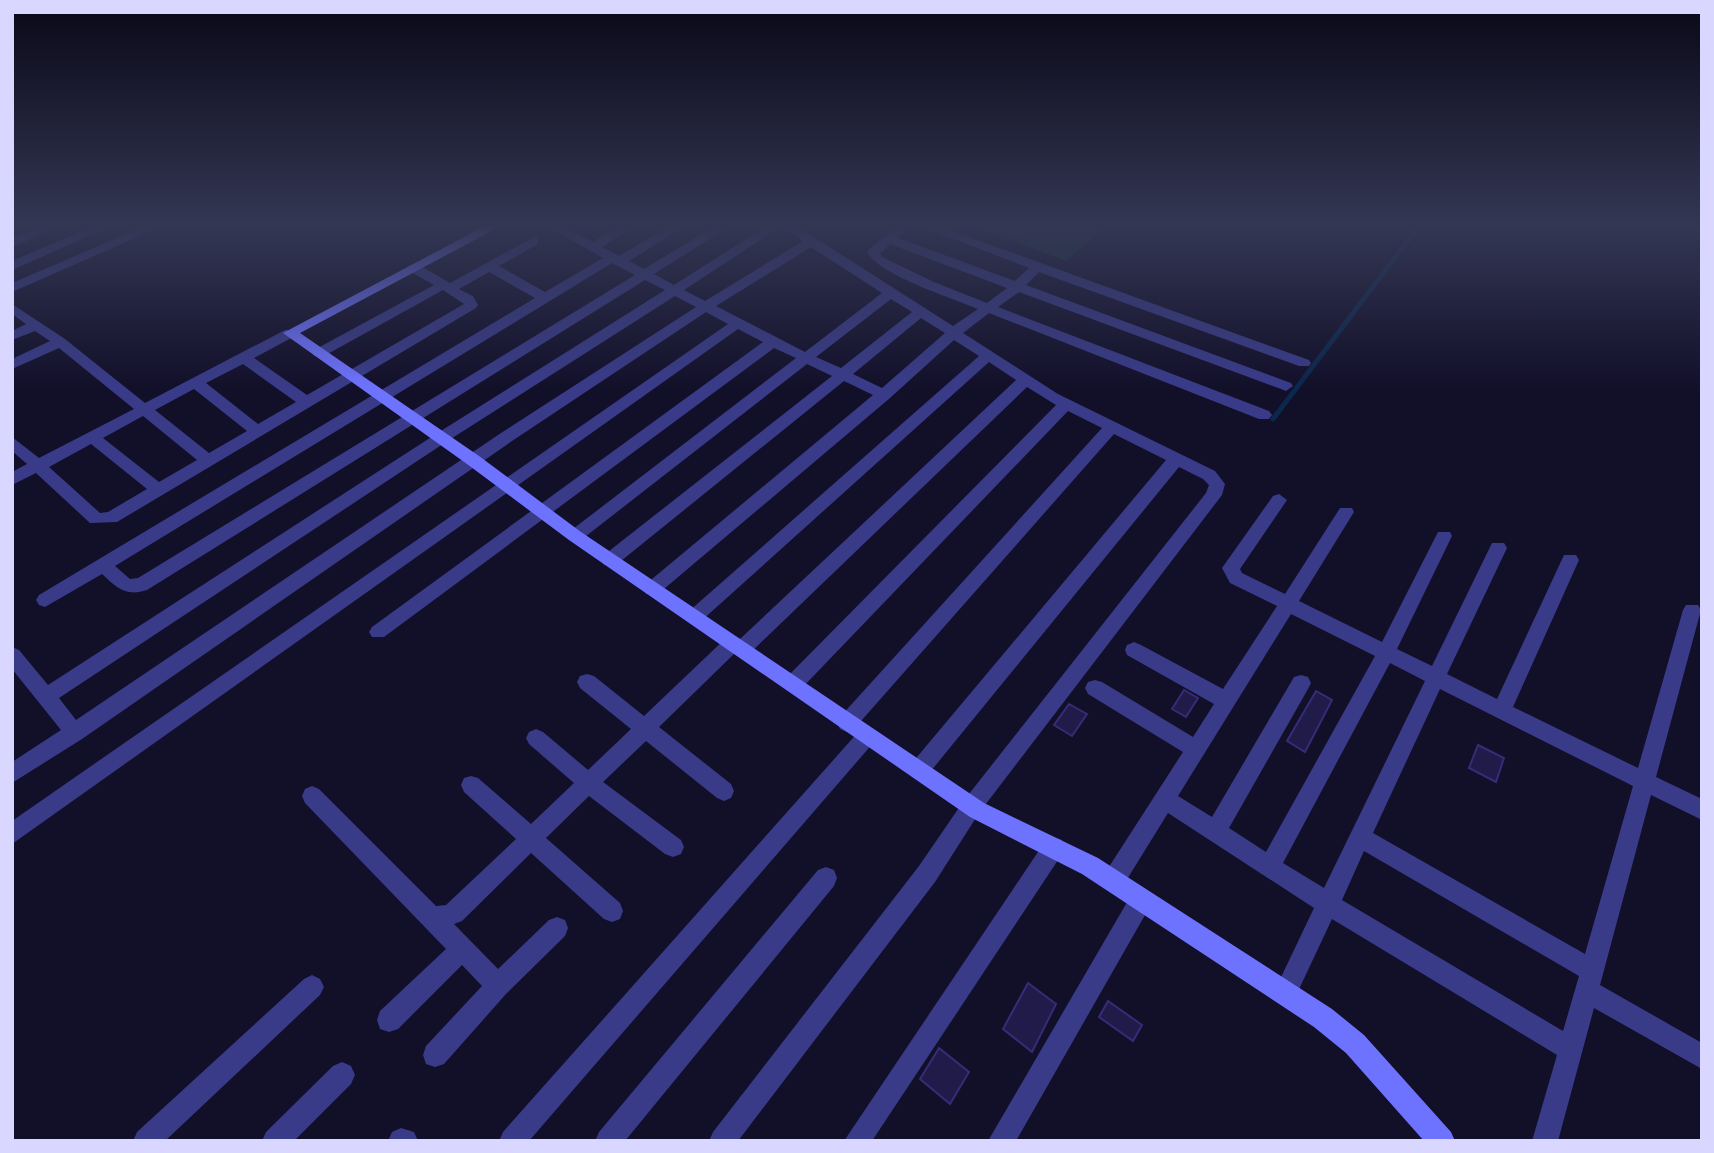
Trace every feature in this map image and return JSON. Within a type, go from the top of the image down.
[{"type":"street","points":[[12,288],[29,281]]},
{"type":"street","points":[[12,479],[390,281]]},
{"type":"street","points":[[12,442],[96,519],[102,520],[308,403],[471,305],[471,302],[436,281]]},
{"type":"street","points":[[318,353],[459,281]]},
{"type":"street","points":[[515,281],[545,298]]},
{"type":"street","points":[[46,600],[381,396],[577,281]]},
{"type":"street","points":[[103,565],[126,586],[141,584],[632,281]]},
{"type":"street","points":[[656,281],[804,358],[885,395]]},
{"type":"street","points":[[45,697],[441,438],[692,281]]},
{"type":"street","points":[[12,774],[473,460],[746,281]]},
{"type":"street","points":[[722,1141],[927,874],[980,811],[1214,495],[1217,484],[1215,479],[1066,404],[1025,380],[956,331],[872,281]]},
{"type":"street","points":[[922,281],[1264,415]]},
{"type":"street","points":[[999,281],[1286,386]]},
{"type":"street","points":[[652,589],[885,395],[956,331],[990,308],[1022,281]]},
{"type":"street","points":[[1075,281],[1304,363]]},
{"type":"street","points":[[575,536],[891,292]]},
{"type":"street","points":[[12,308],[60,342],[208,461]]},
{"type":"street","points":[[610,560],[921,312]]},
{"type":"street","points":[[12,834],[738,323]]},
{"type":"street","points":[[12,336],[36,325]]},
{"type":"street","points":[[290,333],[473,460],[575,536],[847,723],[980,811],[1054,847],[1113,881],[1285,994],[1355,1044],[1442,1141]]},
{"type":"street","points":[[12,365],[60,342]]},
{"type":"street","points":[[378,632],[773,342]]},
{"type":"street","points":[[694,617],[988,356]]},
{"type":"street","points":[[243,357],[308,403]]},
{"type":"street","points":[[428,914],[440,919],[454,913],[645,728],[1025,380]]},
{"type":"street","points":[[196,383],[258,432]]},
{"type":"street","points":[[793,684],[1066,404]]},
{"type":"street","points":[[847,723],[1112,427]]},
{"type":"street","points":[[92,437],[158,490]]},
{"type":"street","points":[[919,770],[1176,458]]},
{"type":"street","points":[[1279,500],[1231,568],[1231,573],[1287,605],[1702,810]]},
{"type":"street","points":[[1113,881],[1346,512]]},
{"type":"street","points":[[1270,866],[1385,653],[1444,536]]},
{"type":"street","points":[[1285,994],[1497,548]]},
{"type":"street","points":[[1502,710],[1570,560]]},
{"type":"street","points":[[1545,1141],[1692,610]]},
{"type":"street","points":[[1134,650],[1227,701]]},
{"type":"street","points":[[12,655],[75,733]]},
{"type":"street","points":[[586,682],[724,791]]},
{"type":"street","points":[[1216,831],[1301,683]]},
{"type":"street","points":[[1095,688],[1196,749]]},
{"type":"street","points":[[512,1141],[867,736]]},
{"type":"street","points":[[536,738],[588,783],[673,847]]},
{"type":"street","points":[[471,785],[612,911]]},
{"type":"street","points":[[312,796],[498,986]]},
{"type":"street","points":[[1165,799],[1328,904],[1570,1049]]},
{"type":"street","points":[[1360,837],[1589,980],[1702,1057]]},
{"type":"street","points":[[858,1141],[1054,847]]},
{"type":"street","points":[[608,1141],[826,878]]},
{"type":"street","points":[[1001,1141],[1142,900]]},
{"type":"street","points":[[435,1055],[498,986],[557,928]]},
{"type":"street","points":[[388,1020],[462,949]]},
{"type":"street","points":[[146,1141],[312,987]]},
{"type":"street","points":[[275,1141],[342,1075]]},
{"type":"building","points":[[1184,690],[1198,698],[1186,717],[1172,709]]},
{"type":"building","points":[[1316,691],[1332,700],[1305,752],[1287,741]]},
{"type":"building","points":[[1069,704],[1087,714],[1072,736],[1054,725]]},
{"type":"building","points":[[1478,745],[1504,758],[1496,782],[1469,768]]},
{"type":"building","points":[[1028,983],[1056,1004],[1032,1052],[1003,1029]]},
{"type":"building","points":[[1108,1001],[1142,1025],[1133,1041],[1099,1017]]},
{"type":"building","points":[[939,1048],[969,1072],[950,1104],[920,1079]]},
{"type":"waterway","points":[[1273,419],[1377,281]]}]
